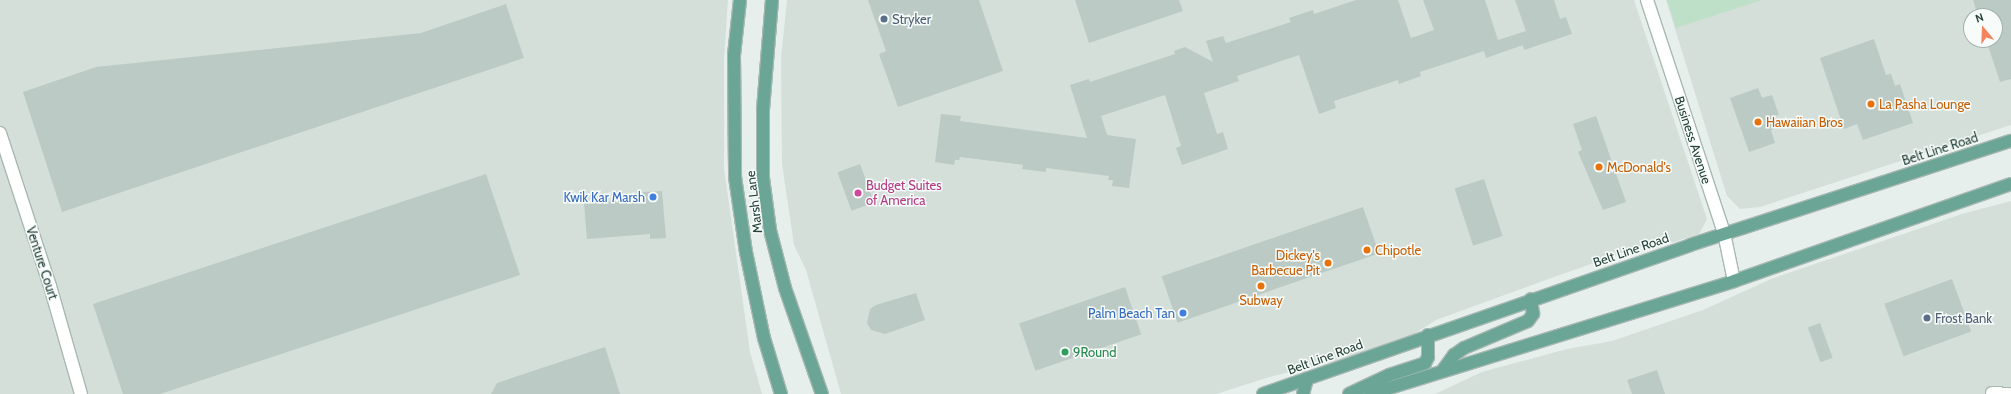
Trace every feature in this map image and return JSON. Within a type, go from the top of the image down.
[{"type":"main road","name":"Marsh Lane","points":[[740,0],[734,55],[735,177],[746,252],[764,338],[781,394]]},
{"type":"main road","name":"Marsh Lane","points":[[772,0],[763,109],[763,178],[770,230],[785,288],[822,394]]},
{"type":"main road","name":"Belt Line Road","points":[[1263,394],[1428,335],[1724,233],[2011,141]]},
{"type":"main road","points":[[1370,394],[1443,370],[1734,281],[2011,184]]},
{"type":"main road","points":[[1443,370],[1454,355],[1464,348],[1528,321],[1533,314],[1531,300]]},
{"type":"main road","points":[[1349,394],[1389,375],[1425,363],[1428,356],[1428,335]]},
{"type":"main road","points":[[1303,394],[1307,379]]},
{"type":"street","name":"Business Avenue","points":[[1647,0],[1724,233],[1734,281]]},
{"type":"street","name":"Venture Court","points":[[0,133],[50,286],[81,394]]},
{"type":"street","points":[[1992,393],[2009,394]]},
{"type":"shaded area","points":[[0,0],[728,0],[724,59],[724,169],[750,352],[762,394],[0,394]]},
{"type":"shaded area","points":[[787,0],[1634,0],[1707,219],[1699,234],[1674,242],[1648,244],[1436,320],[1411,336],[1339,360],[1273,376],[1216,394],[841,394],[806,270],[794,245],[782,164],[781,58]]},
{"type":"shaded area","points":[[1666,0],[2011,0],[2011,125],[1760,207],[1740,209],[1727,196]]},
{"type":"shaded area","points":[[2011,201],[2011,394],[1435,394],[1482,372],[1567,349],[1612,341],[1703,310],[1771,279],[1962,214]]},
{"type":"green space","points":[[1667,0],[1762,0],[1676,28]]},
{"type":"building","points":[[868,0],[979,0],[1003,71],[898,107],[879,54],[886,51]]},
{"type":"building","points":[[1075,0],[1179,0],[1183,11],[1089,43]]},
{"type":"building","points":[[1356,0],[1398,0],[1411,38],[1434,30],[1423,0],[1485,0],[1498,40],[1526,31],[1515,0],[1554,0],[1560,19],[1566,17],[1572,34],[1524,50],[1523,45],[1486,58],[1484,51],[1420,72],[1421,76],[1399,84],[1398,80],[1334,101],[1336,108],[1319,114],[1299,55],[1237,76],[1239,81],[1204,93],[1217,134],[1223,132],[1228,149],[1182,165],[1176,148],[1181,146],[1165,95],[1101,116],[1107,135],[1136,139],[1129,188],[1112,186],[1113,180],[1108,180],[1109,176],[1046,168],[1046,172],[1022,169],[1023,165],[960,157],[959,160],[955,160],[954,165],[935,162],[941,114],[961,116],[960,121],[1087,138],[1070,85],[1089,79],[1090,82],[1175,54],[1174,51],[1185,47],[1213,62],[1206,41],[1223,36],[1226,43],[1291,22],[1289,18],[1313,10],[1314,14]]},
{"type":"building","points":[[1973,0],[2011,0],[2011,79],[2000,82],[1989,48],[2003,48],[2003,8],[1976,8]]},
{"type":"building","points":[[506,4],[524,58],[62,212],[23,92],[96,67],[421,33]]},
{"type":"building","name":"La Pasha Lounge","points":[[1874,39],[1886,75],[1891,74],[1895,86],[1900,84],[1913,123],[1863,140],[1857,124],[1844,129],[1820,58]]},
{"type":"building","name":"Hawaiian Bros","points":[[1758,88],[1762,98],[1772,95],[1779,115],[1775,116],[1779,127],[1771,130],[1775,143],[1749,152],[1730,98]]},
{"type":"building","name":"McDonald's","points":[[1596,116],[1626,202],[1603,210],[1578,152],[1582,150],[1573,124]]},
{"type":"building","name":"Budget Suites of America","points":[[860,164],[874,203],[851,211],[837,172]]},
{"type":"building","points":[[486,174],[520,275],[160,394],[123,394],[93,304]]},
{"type":"building","points":[[1484,179],[1503,236],[1473,246],[1455,189]]},
{"type":"building","points":[[662,191],[666,238],[650,239],[650,234],[587,239],[584,203],[644,199],[643,192]]},
{"type":"building","points":[[1363,207],[1379,253],[1178,323],[1162,276]]},
{"type":"building","name":"Frost Bank","points":[[1952,279],[1971,332],[1903,356],[1884,304]]},
{"type":"building","points":[[1125,287],[1141,334],[1035,371],[1019,323]]},
{"type":"building","points":[[916,293],[925,320],[885,334],[871,330],[867,323],[870,309],[876,305]]},
{"type":"building","points":[[1820,323],[1833,358],[1820,362],[1808,327]]},
{"type":"building","points":[[605,347],[620,394],[491,394],[497,383]]},
{"type":"building","points":[[1657,370],[1665,394],[1632,394],[1627,380]]},
{"type":"place","name":"Stryker","points":[[884,19]]},
{"type":"place","name":"La Pasha Lounge","points":[[1871,104]]},
{"type":"place","name":"Hawaiian Bros","points":[[1758,122]]},
{"type":"place","name":"McDonald's","points":[[1599,167]]},
{"type":"place","name":"Budget Suites of America","points":[[858,193]]},
{"type":"place","name":"Kwik Kar Marsh","points":[[653,197]]},
{"type":"place","name":"Chipotle","points":[[1367,250]]},
{"type":"place","name":"Dickey's Barbecue Pit","points":[[1328,263]]},
{"type":"place","name":"Subway","points":[[1261,286]]},
{"type":"place","name":"Palm Beach Tan","points":[[1183,313]]},
{"type":"place","name":"Frost Bank","points":[[1927,318]]},
{"type":"place","name":"9Round","points":[[1065,352]]}]
